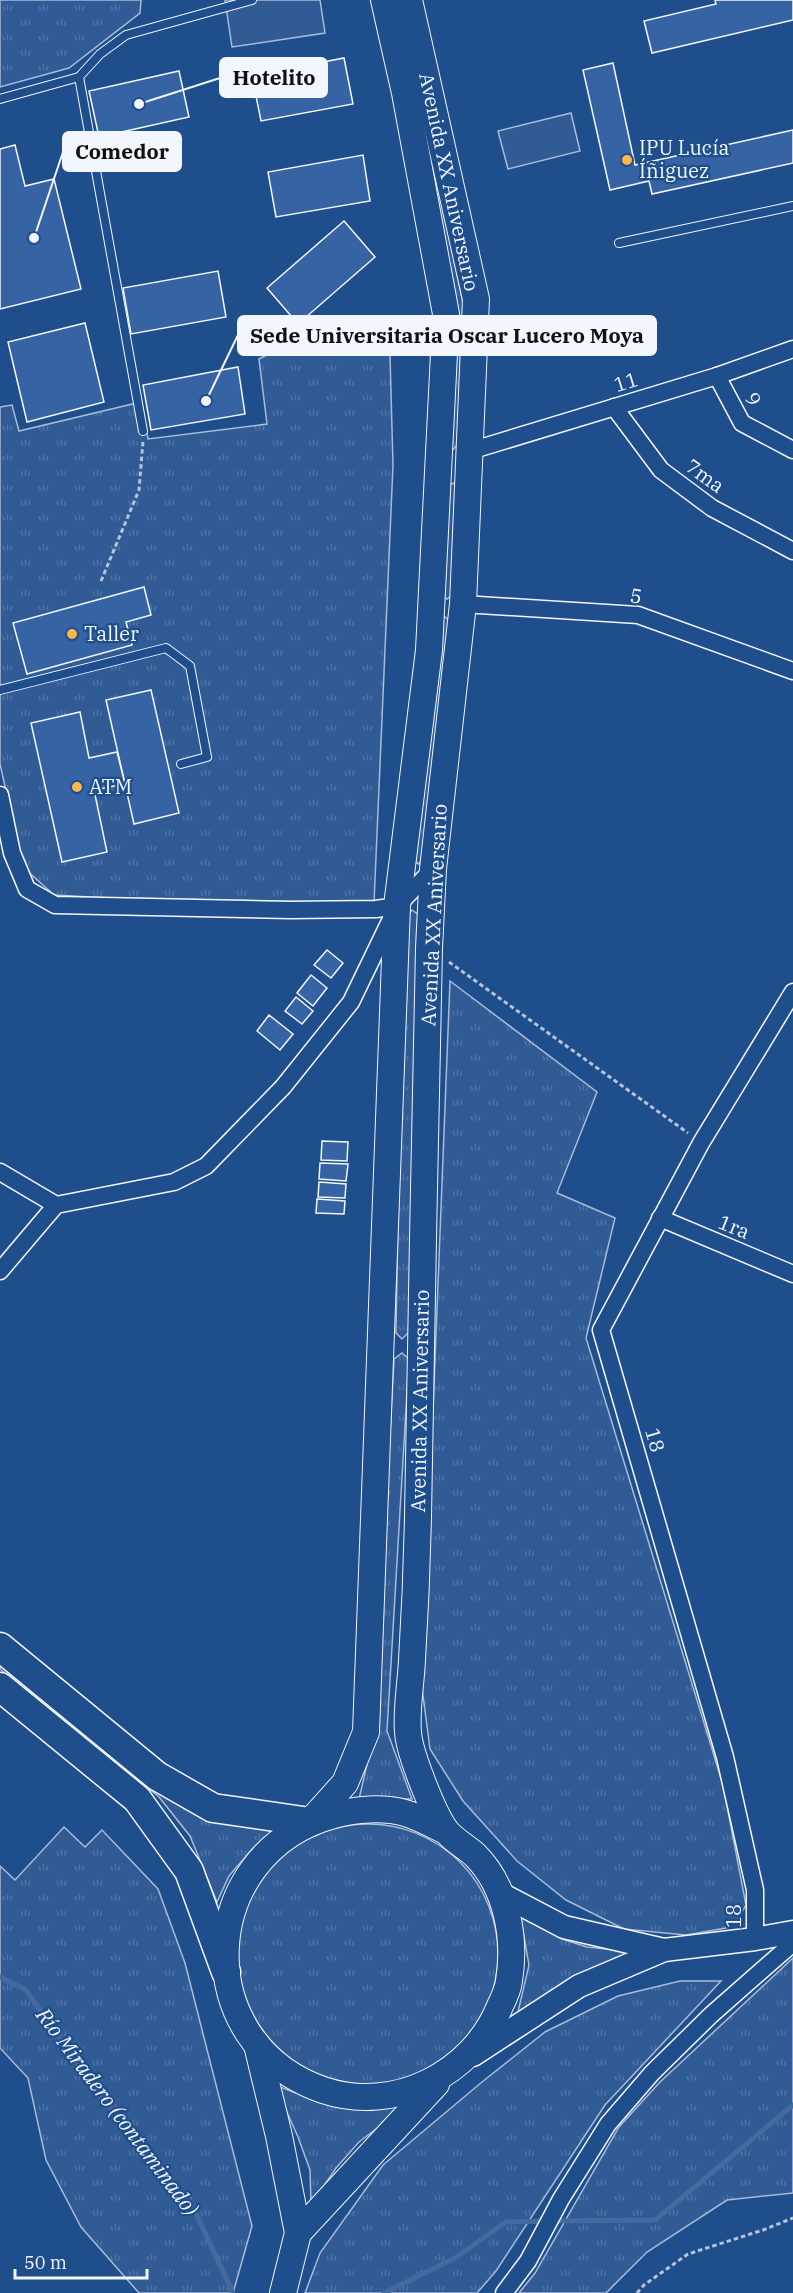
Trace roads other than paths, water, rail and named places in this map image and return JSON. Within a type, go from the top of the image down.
[{"type":"highway","points":[[0,1647],[157,1776],[213,1808],[310,1821]]},
{"type":"highway","points":[[0,1687],[137,1799],[189,1871],[226,1972]]},
{"type":"main road","name":"Avenida XX Aniversario","points":[[310,1821],[345,1783],[366,1732],[397,906],[429,650],[446,314],[405,93],[384,0]]},
{"type":"main road","name":"Avenida XX Aniversario","points":[[409,0],[476,298],[463,604],[433,869],[429,948],[416,1588],[408,1734],[426,1791],[446,1831]]},
{"type":"main road","points":[[298,2233],[453,2069],[492,2027],[509,1985],[512,1939],[501,1894],[478,1858],[446,1831],[403,1812],[391,1811],[356,1809],[310,1821],[271,1847],[243,1883],[227,1927],[226,1972],[236,2011],[257,2045],[288,2073],[325,2090],[365,2097],[406,2092],[453,2069],[579,1986],[664,1950],[793,1932]]},
{"type":"main road","points":[[501,1894],[564,1927],[664,1950]]},
{"type":"main road","points":[[257,2045],[279,2136],[298,2233],[283,2293]]},
{"type":"street","name":"11","points":[[470,451],[717,376],[793,349]]},
{"type":"street","name":"9","points":[[717,376],[742,423],[793,450]]},
{"type":"street","name":"7ma","points":[[614,407],[661,470],[712,508],[793,551]]},
{"type":"street","name":"5","points":[[463,604],[638,615],[793,671]]},
{"type":"street","points":[[0,795],[12,853],[27,889],[55,905],[290,910],[376,909],[397,906]]},
{"type":"street","points":[[0,1271],[56,1205],[174,1182],[206,1166],[283,1087],[351,1002],[397,906],[433,869]]},
{"type":"street","name":"18","points":[[755,1939],[755,1890],[724,1757],[601,1329],[701,1143],[791,1001]]},
{"type":"street","points":[[0,1172],[56,1205]]},
{"type":"street","name":"1ra","points":[[660,1218],[793,1274]]},
{"type":"street","points":[[504,2293],[528,2261],[555,2210],[608,2124],[652,2073],[711,2015],[793,1942]]},
{"type":"lane","points":[[0,99],[79,77],[100,54],[126,35],[252,0]]},
{"type":"lane","points":[[79,77],[143,431]]},
{"type":"lane","points":[[619,243],[793,206]]},
{"type":"lane","points":[[0,690],[166,648],[190,666],[207,758],[181,764]]},
{"type":"waterway","name":"Río Miradero (contaminado)","points":[[0,1977],[26,1990],[92,2086],[193,2207],[233,2293]]},
{"type":"waterway","points":[[554,2221],[655,2220],[793,2105]]},
{"type":"waterway","points":[[384,2293],[455,2258],[506,2222],[545,2221]]},
{"type":"place","name":"Hotelito","points":[[139,104]]},
{"type":"place","name":"IPU Lucía Íñiguez","points":[[627,160]]},
{"type":"place","name":"Comedor","points":[[34,238]]},
{"type":"place","name":"Sede Universitaria Oscar Lucero Moya","points":[[206,401]]},
{"type":"place","name":"Taller","points":[[72,634]]},
{"type":"place","name":"ATM","points":[[77,787]]}]
